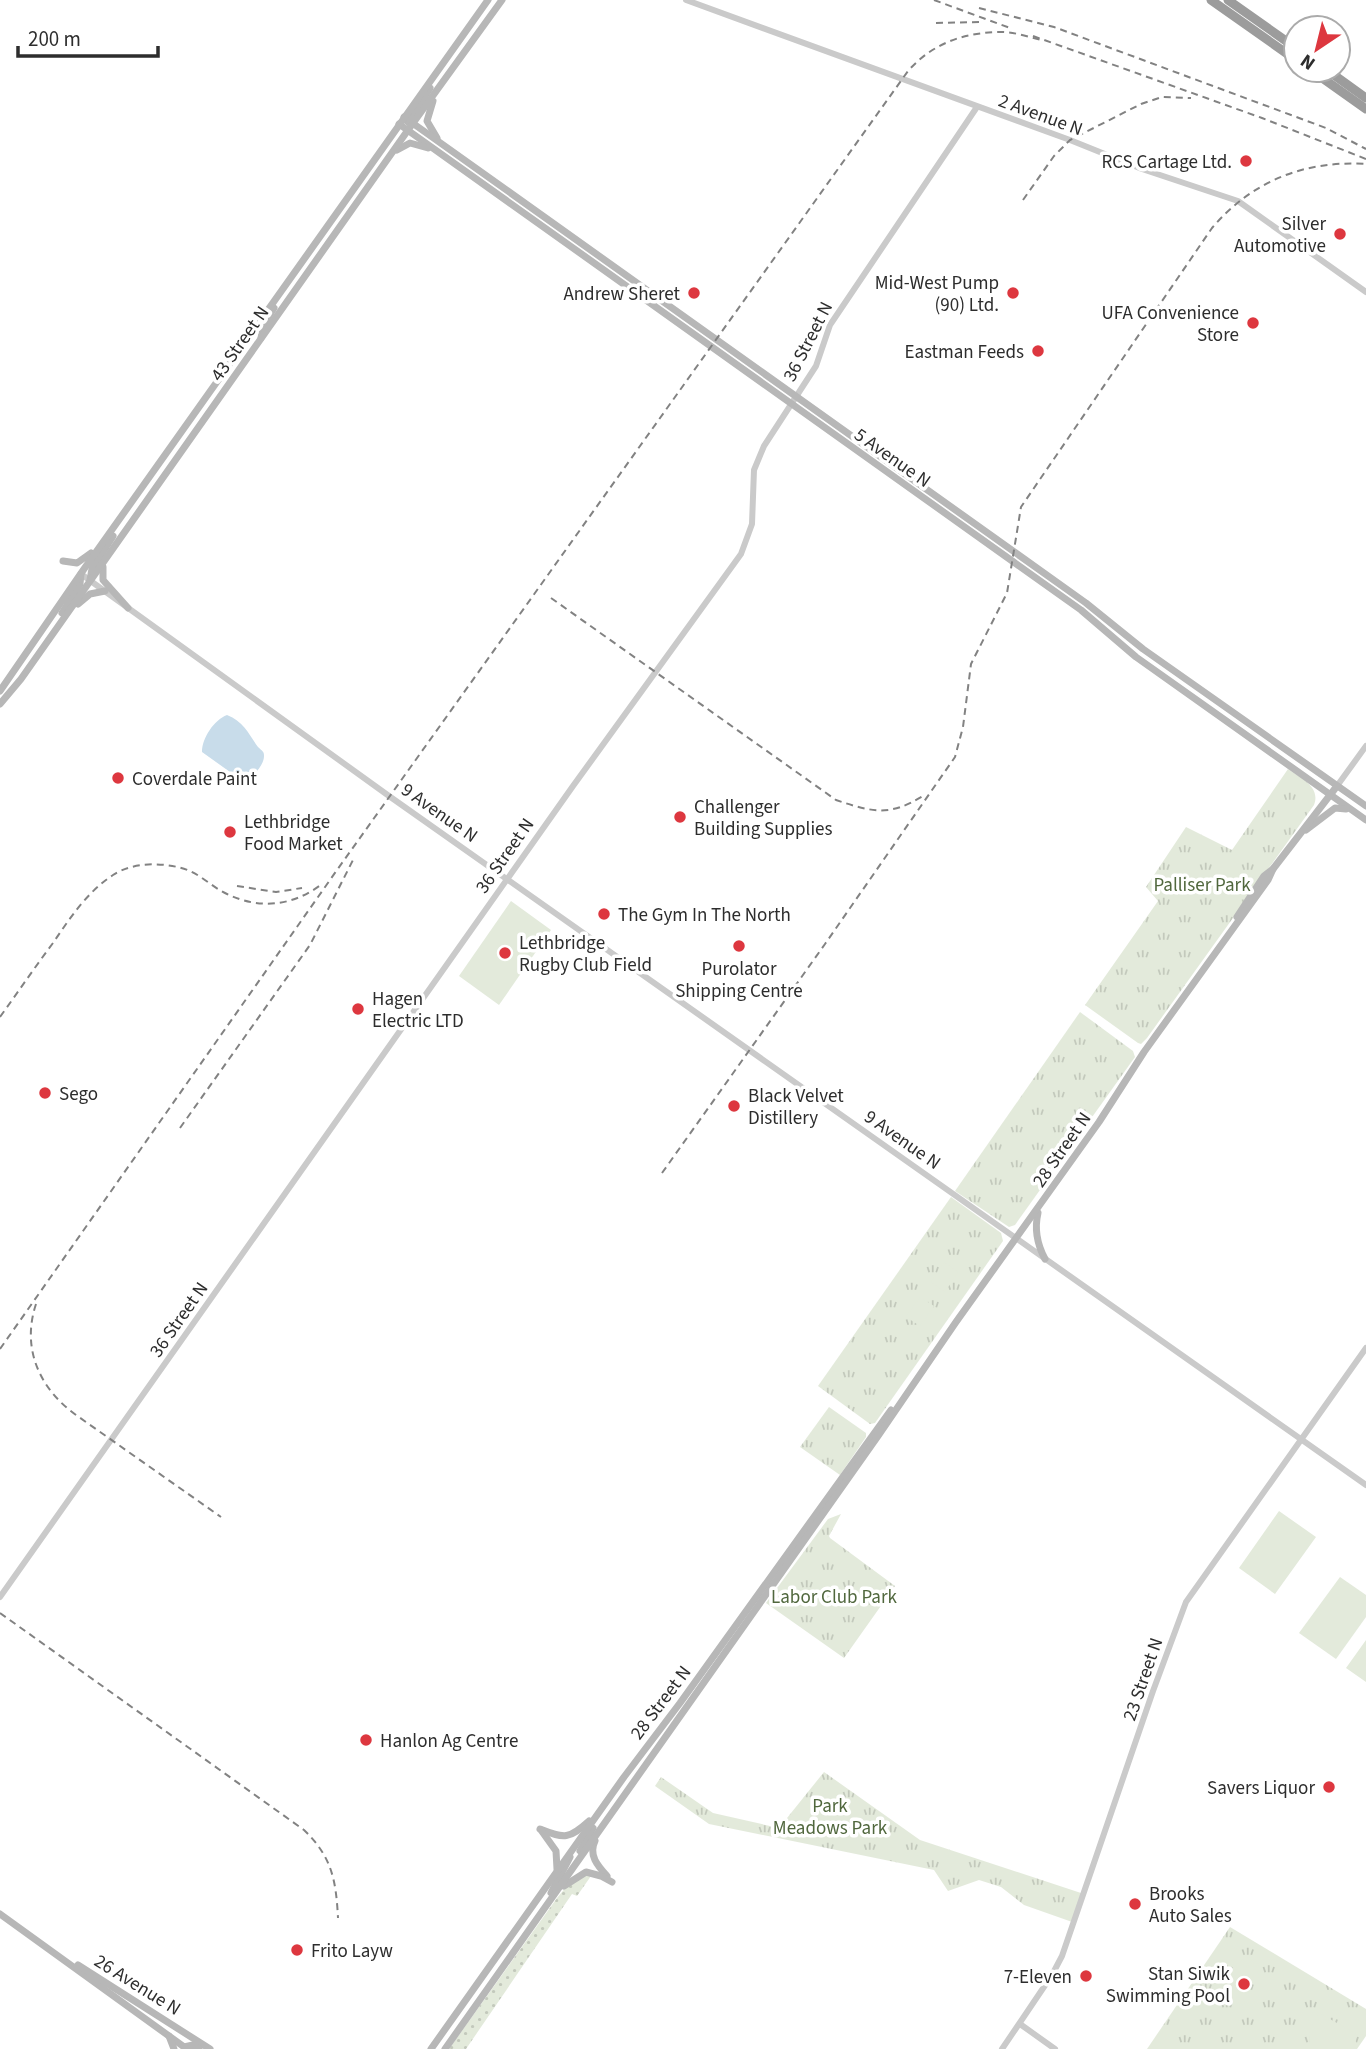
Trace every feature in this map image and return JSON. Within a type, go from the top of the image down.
[{"type":"highway","points":[[1211,0],[1282,50]]},
{"type":"highway","points":[[1228,0],[1282,38]]},
{"type":"highway","points":[[1331,84],[1366,109]]},
{"type":"highway","points":[[1346,84],[1366,98]]},
{"type":"main road","name":"43 Street N","points":[[0,704],[42,649],[391,154],[407,123],[488,0]]},
{"type":"main road","name":"43 Street N","points":[[0,691],[301,263],[407,123],[440,85],[502,0]]},
{"type":"main road","points":[[440,85],[427,117],[430,128],[442,144]]},
{"type":"main road","name":"5 Avenue N","points":[[407,123],[442,144],[1081,610],[1136,657],[1366,820]]},
{"type":"main road","name":"5 Avenue N","points":[[407,123],[444,156],[1086,603],[1143,649],[1366,806]]},
{"type":"main road","points":[[391,154],[410,143],[444,156]]},
{"type":"main road","points":[[261,338],[263,326],[301,263]]},
{"type":"main road","points":[[90,580],[92,569],[124,520],[134,498]]},
{"type":"main road","points":[[63,561],[80,562],[102,543]]},
{"type":"main road","points":[[107,557],[101,571],[103,580],[128,608]]},
{"type":"main road","points":[[42,649],[80,584],[81,574]]},
{"type":"main road","points":[[67,613],[86,596],[105,591]]},
{"type":"main road","name":"28 Street N","points":[[445,2049],[1040,1206],[1292,842],[1338,786]]},
{"type":"main road","points":[[1292,842],[1335,808],[1353,811]]},
{"type":"main road","points":[[1040,1206],[1035,1230],[1045,1259]]},
{"type":"main road","name":"28 Street N","points":[[431,2049],[873,1432],[918,1377]]},
{"type":"main road","points":[[579,1858],[580,1850],[624,1777]]},
{"type":"main road","points":[[556,1872],[556,1851],[540,1829],[563,1838],[598,1813]]},
{"type":"main road","points":[[556,1893],[570,1880],[586,1872],[612,1882],[593,1854],[592,1847],[602,1826]]},
{"type":"main road","points":[[533,1927],[567,1866],[571,1852]]},
{"type":"main road","name":"26 Avenue N","points":[[0,1914],[186,2048]]},
{"type":"main road","name":"26 Avenue N","points":[[48,1948],[89,1971],[210,2049]]},
{"type":"main road","points":[[169,2035],[174,2049]]},
{"type":"main road","points":[[186,2048],[193,2045],[199,2049]]},
{"type":"street","name":"2 Avenue N","points":[[686,0],[1070,140],[1142,169],[1238,201],[1366,292]]},
{"type":"street","name":"36 Street N","points":[[0,1597],[507,879],[741,554],[752,524],[754,470],[764,446],[817,366],[830,324],[977,107]]},
{"type":"street","name":"9 Avenue N","points":[[81,574],[507,879],[1366,1485]]},
{"type":"street","name":"28 Street N","points":[[1338,786],[1366,747]]},
{"type":"street","name":"23 Street N","points":[[1002,2049],[1062,1956],[1186,1602],[1366,1348]]},
{"type":"street","points":[[1020,2024],[1055,2049]]},
{"type":"green space","name":"Palliser Park","points":[[1288,769],[1312,788],[1315,793],[1314,805],[1147,1038],[1141,1044],[1138,1043],[1085,1005],[1158,901],[1146,887],[1186,827],[1232,850]]},
{"type":"green space","name":"Lethbridge Rugby Club Field","points":[[511,901],[551,930],[499,1005],[459,976]]},
{"type":"green space","points":[[1080,1012],[1133,1051],[1135,1057],[1015,1225],[1009,1227],[955,1191]]},
{"type":"green space","points":[[951,1197],[1001,1233],[1003,1241],[875,1423],[870,1424],[818,1386]]},
{"type":"green space","points":[[944,1262],[958,1272],[945,1292],[931,1282]]},
{"type":"green space","points":[[920,1297],[934,1306],[920,1326],[906,1317]]},
{"type":"green space","points":[[829,1407],[866,1433],[866,1437],[840,1475],[800,1447]]},
{"type":"green space","points":[[1279,1511],[1316,1537],[1275,1594],[1239,1568]]},
{"type":"green space","name":"Labor Club Park","points":[[841,1514],[830,1538],[895,1586],[844,1658],[766,1603],[828,1519]]},
{"type":"green space","points":[[1340,1577],[1366,1595],[1366,1617],[1336,1659],[1299,1633]]},
{"type":"green space","points":[[1366,1640],[1366,1682],[1346,1668]]},
{"type":"green space","name":"Park Meadows Park","points":[[824,1772],[920,1840],[1084,1894],[1075,1923],[1024,1905],[1001,1887],[979,1880],[948,1891],[934,1870],[709,1824],[655,1786],[661,1777],[713,1813],[779,1828]]},
{"type":"green space","points":[[585,1876],[591,1876],[577,1896],[572,1894],[466,2049],[449,2049],[557,1898],[567,1886]]},
{"type":"green space","points":[[1230,1927],[1366,2009],[1366,2036],[1357,2049],[1147,2049]]},
{"type":"green space","points":[[1319,2013],[1355,2033],[1356,2044],[1351,2049],[1310,2049],[1309,2031]]},
{"type":"water","points":[[227,715],[242,725],[264,753],[260,768],[244,782],[202,752],[210,730]]},
{"type":"railway","points":[[934,0],[1010,28]]},
{"type":"railway","points":[[979,8],[1054,27],[1326,128],[1366,149]]},
{"type":"railway","points":[[936,23],[983,22]]},
{"type":"railway","points":[[0,1349],[337,870],[908,71],[938,47],[972,35],[1003,32],[1042,40]]},
{"type":"railway","points":[[1033,36],[1262,118],[1366,159]]},
{"type":"railway","points":[[1023,200],[1054,156],[1070,140],[1141,104],[1162,97],[1191,98]]},
{"type":"railway","points":[[662,1173],[955,757],[963,727],[971,664],[1007,593],[1021,507],[1212,228],[1244,198],[1281,177],[1322,166],[1366,164]]},
{"type":"railway","points":[[551,598],[836,800],[870,810],[890,810],[923,796]]},
{"type":"railway","points":[[180,1128],[310,945],[353,860]]},
{"type":"railway","points":[[0,1017],[80,906],[95,889],[121,870],[151,864],[181,868],[195,873],[227,894],[264,904],[300,897],[322,884]]},
{"type":"railway","points":[[237,886],[276,892],[302,888]]},
{"type":"railway","points":[[36,1304],[32,1321],[33,1352],[37,1367],[52,1393],[76,1415],[221,1517]]},
{"type":"railway","points":[[0,1613],[304,1830],[321,1850],[331,1870],[338,1918]]},
{"type":"place","name":"RCS Cartage Ltd.","points":[[1246,161]]},
{"type":"place","name":"Silver Automotive","points":[[1340,234]]},
{"type":"place","name":"Andrew Sheret","points":[[694,293]]},
{"type":"place","name":"Mid-West Pump (90) Ltd.","points":[[1013,293]]},
{"type":"place","name":"UFA Convenience Store","points":[[1253,323]]},
{"type":"place","name":"Eastman Feeds","points":[[1038,351]]},
{"type":"place","name":"Coverdale Paint","points":[[118,778]]},
{"type":"place","name":"Challenger Building Supplies","points":[[680,817]]},
{"type":"place","name":"Lethbridge Food Market","points":[[230,832]]},
{"type":"place","name":"The Gym In The North","points":[[604,914]]},
{"type":"place","name":"Purolator Shipping Centre","points":[[739,946]]},
{"type":"place","name":"Lethbridge Rugby Club Field","points":[[505,953]]},
{"type":"place","name":"Hagen Electric LTD","points":[[358,1009]]},
{"type":"place","name":"Sego","points":[[45,1093]]},
{"type":"place","name":"Black Velvet Distillery","points":[[734,1106]]},
{"type":"place","name":"Hanlon Ag Centre","points":[[366,1740]]},
{"type":"place","name":"Savers Liquor","points":[[1329,1787]]},
{"type":"place","name":"Brooks Auto Sales","points":[[1135,1904]]},
{"type":"place","name":"Frito Layw","points":[[297,1950]]},
{"type":"place","name":"7-Eleven","points":[[1086,1976]]},
{"type":"place","name":"Stan Siwik Swimming Pool","points":[[1244,1984]]}]
